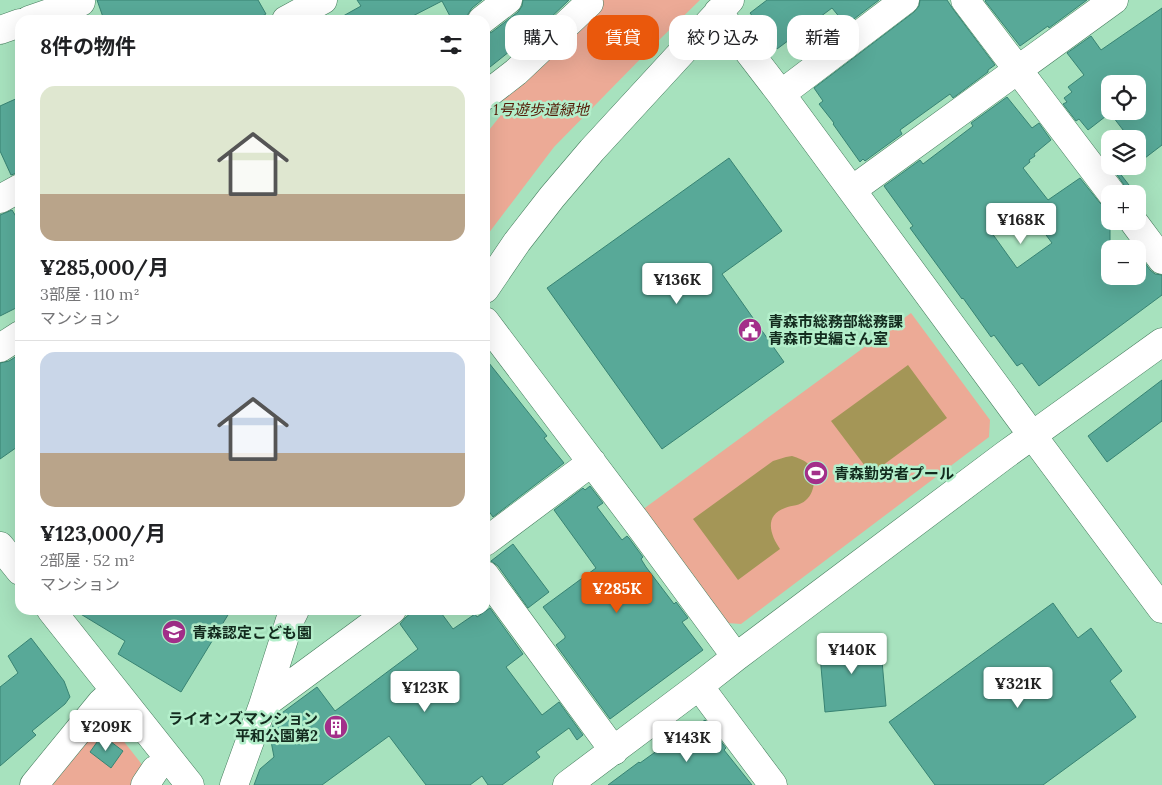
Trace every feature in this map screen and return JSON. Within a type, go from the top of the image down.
[{"type":"street","points":[[295,15],[323,0]]},
{"type":"street","points":[[488,15],[508,0]]},
{"type":"street","points":[[490,92],[516,72],[576,16],[589,3],[588,0]]},
{"type":"street","points":[[780,94],[905,0]]},
{"type":"street","points":[[965,0],[1105,185]]},
{"type":"street","points":[[852,190],[1114,0]]},
{"type":"street","points":[[490,281],[516,242],[552,197],[592,150],[724,6],[780,94],[1162,609]]},
{"type":"street","points":[[50,15],[84,7]]},
{"type":"street","points":[[0,30],[15,25]]},
{"type":"street","points":[[0,199],[15,191]]},
{"type":"street","points":[[1140,230],[1162,260]]},
{"type":"street","points":[[490,328],[736,656]]},
{"type":"street","points":[[0,348],[15,338]]},
{"type":"street","points":[[567,785],[1032,435],[1162,342]]},
{"type":"street","points":[[490,538],[592,462]]},
{"type":"street","points":[[0,546],[15,565]]},
{"type":"street","points":[[490,582],[614,751]]},
{"type":"street","points":[[60,615],[114,691],[190,785]]},
{"type":"street","points":[[234,785],[292,615]]},
{"type":"street","points":[[263,705],[385,615]]},
{"type":"street","points":[[699,686],[774,785]]},
{"type":"street","points":[[34,785],[101,703],[114,691]]},
{"type":"green space","name":"1号遊歩道緑地","points":[[601,0],[700,0],[685,15],[669,15],[669,30],[659,40],[659,15],[587,15],[587,60],[639,60],[554,147],[490,231],[490,129],[505,110],[501,97],[539,60],[577,60],[577,23]]},
{"type":"green space","name":"青森勤労者プール","points":[[911,313],[990,420],[989,437],[741,624],[727,623],[642,510]]},
{"type":"green space","points":[[95,725],[111,725],[158,785],[50,785]]},
{"type":"shaded area","points":[[908,365],[947,418],[871,474],[831,421]]},
{"type":"shaded area","points":[[792,456],[806,462],[812,469],[814,483],[811,493],[804,502],[785,508],[774,516],[771,521],[771,527],[780,549],[738,580],[693,519],[773,461]]},
{"type":"building","points":[[97,0],[258,0],[266,14],[264,15],[102,15]]},
{"type":"building","points":[[357,0],[482,0],[472,8],[468,15],[449,15],[442,1],[415,15],[345,15],[361,6]]},
{"type":"building","points":[[523,0],[569,0],[553,15],[514,15],[518,12]]},
{"type":"building","points":[[767,0],[879,0],[859,15],[838,15],[832,8],[823,15],[787,15],[787,42],[777,49],[777,15],[752,15],[750,13]]},
{"type":"building","points":[[920,0],[947,0],[995,65],[953,98],[950,94],[900,130],[902,134],[865,161],[863,159],[860,162],[819,104],[823,101],[814,88],[851,60],[859,60],[859,54],[914,12],[919,6]]},
{"type":"building","points":[[986,0],[1087,0],[1049,28],[1048,26],[1020,46]]},
{"type":"building","points":[[1162,8],[1162,145],[1146,157],[1146,130],[1123,130],[1115,120],[1146,120],[1146,75],[1101,75],[1101,120],[1088,130],[1079,119],[1076,121],[1063,104],[1067,102],[1064,98],[1072,92],[1068,87],[1084,75],[1067,53],[1091,36],[1101,50]]},
{"type":"building","points":[[505,22],[505,55],[490,67],[490,33]]},
{"type":"building","points":[[1007,97],[1032,128],[1039,123],[1051,140],[1034,154],[1035,156],[1023,168],[1048,200],[1080,178],[1101,204],[1101,230],[1110,230],[1110,240],[1101,240],[1101,285],[1146,285],[1146,264],[1155,274],[1162,275],[1162,295],[1039,386],[1022,363],[1017,366],[994,335],[991,337],[910,228],[913,226],[884,186],[920,160],[923,164],[973,126],[971,123]],"holes":[[[1020,206],[1026,213],[1029,212],[1052,243],[1017,268],[989,229]]]},
{"type":"building","points":[[15,99],[15,174],[11,175],[0,151],[0,106]]},
{"type":"building","points":[[729,158],[782,231],[722,274],[784,362],[662,449],[547,288]]},
{"type":"building","points":[[1117,175],[1121,175],[1129,185],[1124,185]]},
{"type":"building","points":[[12,210],[15,215],[15,308],[0,316],[0,215]]},
{"type":"building","points":[[15,357],[15,448],[0,459],[0,363]]},
{"type":"building","points":[[490,364],[547,436],[544,438],[564,463],[493,517],[490,513]]},
{"type":"building","points":[[1162,380],[1162,421],[1107,462],[1088,436]]},
{"type":"building","points":[[590,486],[603,503],[597,507],[622,540],[627,536],[629,538],[643,557],[641,559],[646,567],[674,604],[676,602],[688,618],[682,622],[703,650],[610,719],[556,645],[565,636],[543,607],[596,568],[554,510],[583,488],[585,490]]},
{"type":"building","points":[[513,544],[549,592],[528,608],[498,566],[491,561]]},
{"type":"building","points":[[1053,603],[1078,638],[1091,628],[1122,671],[1110,681],[1136,717],[1043,785],[935,785],[889,722]]},
{"type":"building","points":[[490,608],[523,654],[506,667],[542,715],[559,702],[583,735],[577,740],[569,728],[536,752],[540,757],[502,785],[488,785],[482,776],[470,785],[426,785],[389,736],[322,785],[254,785],[260,769],[274,757],[270,736],[275,718],[317,687],[335,711],[418,649],[400,624],[409,615],[443,615],[453,629],[474,615],[477,617],[480,615],[490,615]]},
{"type":"building","name":"青森認定こども園","points":[[82,615],[228,615],[181,692],[118,654],[125,641]]},
{"type":"building","points":[[31,638],[64,681],[70,697],[65,704],[32,731],[36,735],[0,766],[0,687],[18,673],[8,656]]},
{"type":"building","points":[[880,638],[886,706],[825,712],[819,644]]},
{"type":"building","points":[[705,720],[726,748],[724,750],[752,785],[608,785],[679,735],[680,737]]},
{"type":"building","points":[[102,735],[123,751],[111,768],[90,752]]},
{"type":"place","name":"青森市総務部総務課 青森市史編さん室","points":[[750,330]]},
{"type":"place","name":"青森勤労者プール","points":[[816,473]]},
{"type":"place","name":"青森認定こども園","points":[[174,632]]},
{"type":"place","name":"ライオンズマンション 平和公園第2","points":[[336,727]]}]
